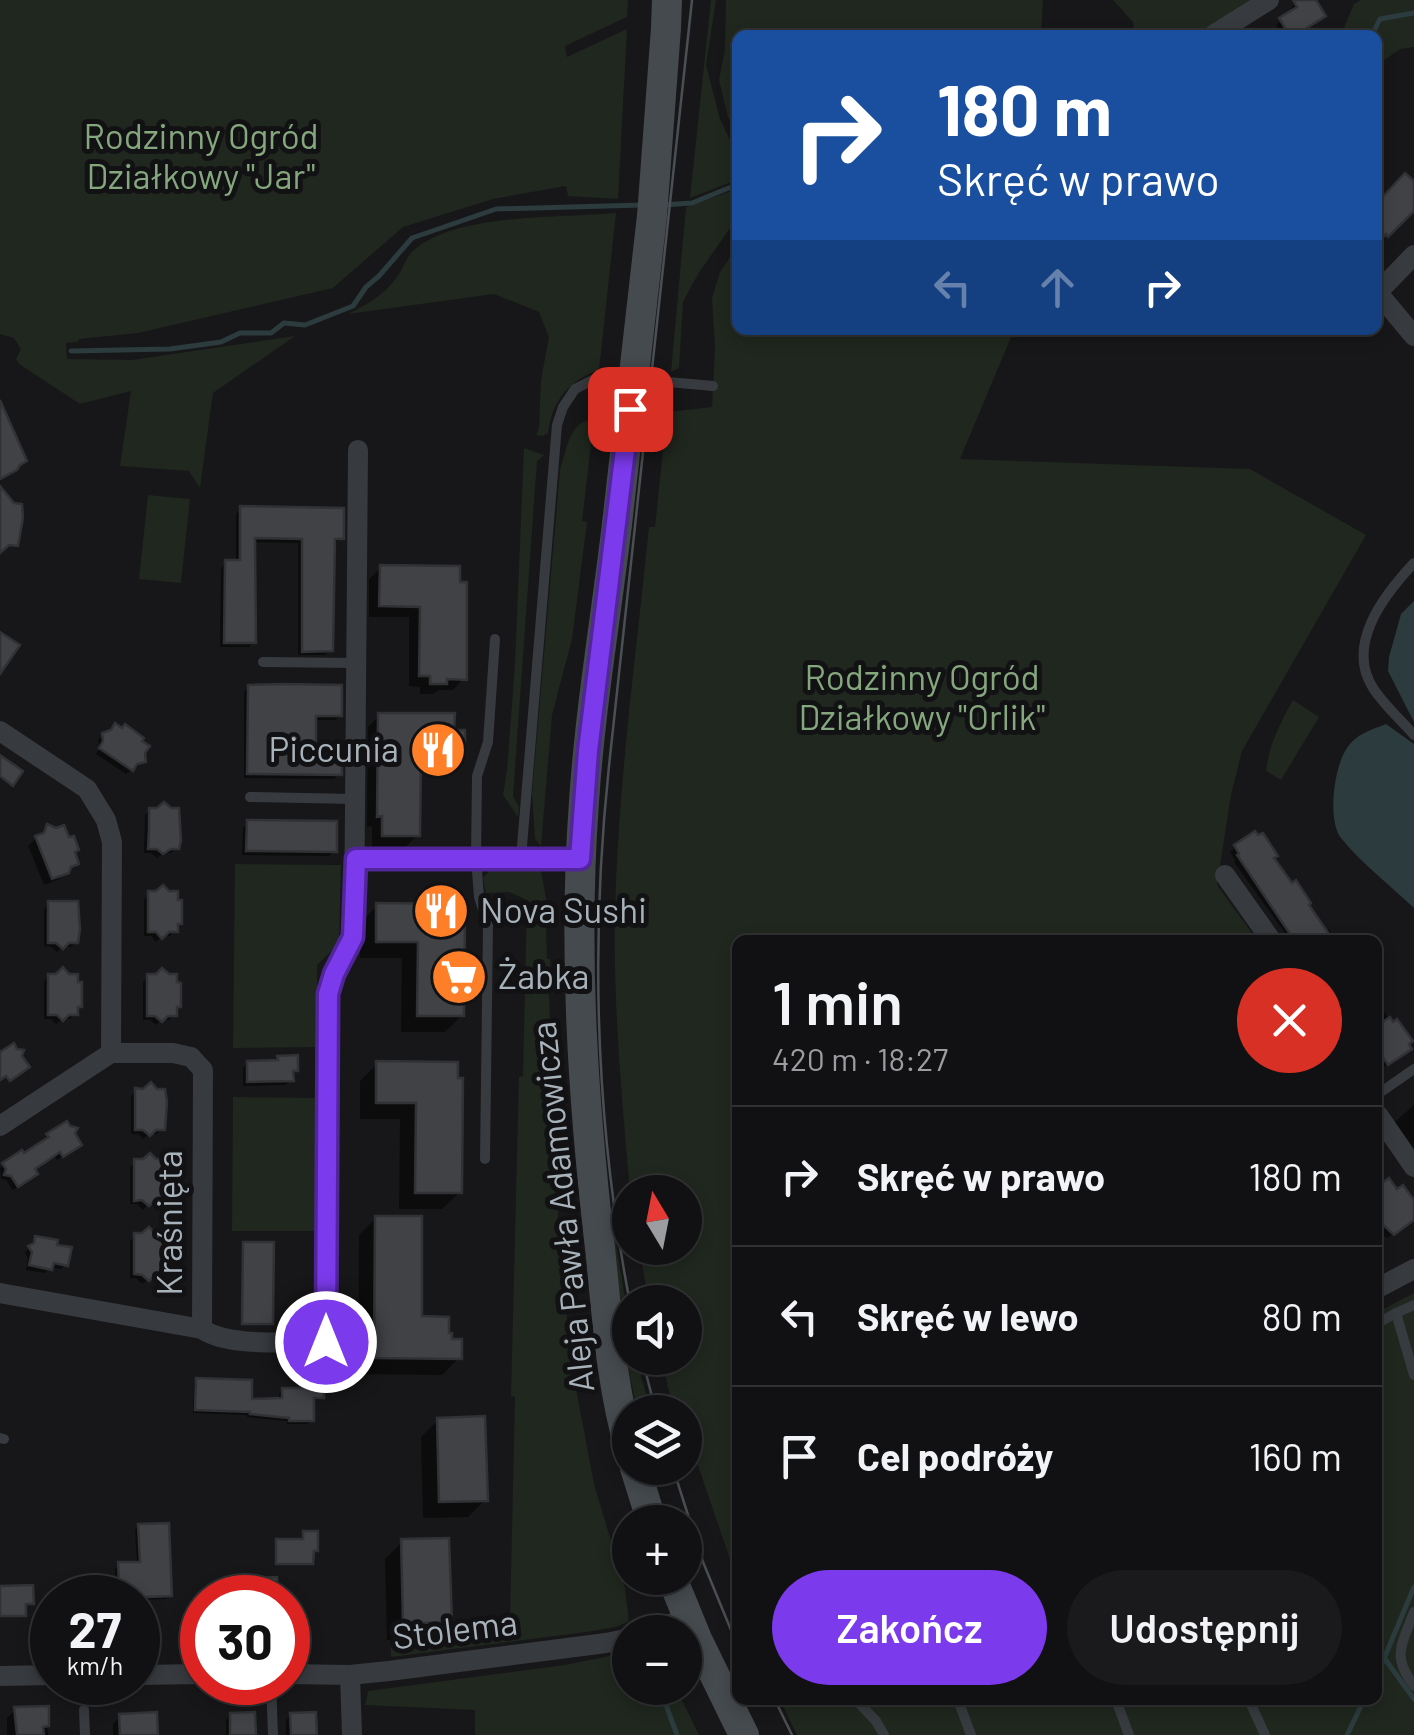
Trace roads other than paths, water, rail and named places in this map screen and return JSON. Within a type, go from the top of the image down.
[{"type":"main road","name":"Aleja Pawła Adamowicza","points":[[619,1395],[594,1190],[580,1025],[580,859],[588,751],[652,216],[667,0]]},
{"type":"main road","points":[[702,1647],[744,1735]]},
{"type":"street","points":[[1221,30],[1269,0]]},
{"type":"street","points":[[1382,288],[1414,256]]},
{"type":"street","points":[[1382,297],[1414,336]]},
{"type":"street","points":[[202,1328],[212,1335],[234,1340],[326,1342],[328,994],[353,937],[356,859],[358,450]]},
{"type":"street","points":[[0,731],[87,790],[106,820],[112,842],[112,1053],[0,1126]]},
{"type":"street","points":[[356,859],[580,859]]},
{"type":"street","points":[[1224,875],[1267,935]]},
{"type":"street","name":"Kraśnięta","points":[[0,1293],[202,1328],[202,1070],[191,1057],[173,1052],[112,1053]]},
{"type":"street","points":[[1382,1121],[1414,1167]]},
{"type":"street","points":[[1382,1286],[1414,1269]]},
{"type":"street","name":"Stolema","points":[[310,1674],[350,1675],[612,1642]]},
{"type":"street","points":[[0,1676],[30,1675]]},
{"type":"street","points":[[350,1675],[352,1735]]},
{"type":"lane","points":[[521,858],[549,494],[562,407],[575,389],[595,379],[612,377],[713,386]]},
{"type":"lane","points":[[1414,563],[1380,606],[1364,638],[1364,662],[1372,686],[1414,736]]},
{"type":"lane","points":[[485,1159],[488,925],[479,897],[476,858],[477,776],[488,742],[495,640]]},
{"type":"lane","points":[[263,662],[356,663]]},
{"type":"lane","points":[[250,798],[356,799]]},
{"type":"lane","points":[[1382,1091],[1414,1069]]},
{"type":"lane","points":[[1382,1321],[1414,1306]]},
{"type":"lane","points":[[1396,1313],[1414,1375]]},
{"type":"lane","points":[[1414,1612],[1399,1656],[1403,1671],[1414,1686]]},
{"type":"lane","points":[[272,1705],[273,1735]]},
{"type":"lane","points":[[861,1705],[884,1735]]},
{"type":"lane","points":[[960,1705],[970,1735]]},
{"type":"lane","points":[[1118,1705],[1129,1735]]},
{"type":"lane","points":[[1251,1705],[1266,1735]]},
{"type":"lane","points":[[84,1710],[84,1735]]},
{"type":"waterway","points":[[1374,30],[1380,19],[1414,13]]},
{"type":"waterway","points":[[663,205],[692,203],[732,187]]},
{"type":"waterway","points":[[71,351],[170,349],[221,342],[240,333],[271,333],[284,323],[305,325],[353,306],[412,238],[496,209],[642,205]]},
{"type":"waterway","points":[[1382,1663],[1414,1587]]},
{"type":"waterway","points":[[1385,1659],[1414,1699]]},
{"type":"waterway","points":[[666,1705],[677,1735]]},
{"type":"waterway","points":[[1347,1735],[1362,1705]]},
{"type":"tram line","points":[[627,1285],[603,1103],[599,901],[609,766],[692,0]]},
{"type":"tram line","points":[[646,1375],[652,1395]]},
{"type":"tram line","points":[[678,1485],[703,1562],[732,1632]]},
{"type":"tram line","points":[[777,1705],[792,1735]]},
{"type":"place","name":"Piccunia","points":[[438,750]]},
{"type":"place","name":"Nova Sushi","points":[[441,911]]},
{"type":"place","name":"Żabka","points":[[459,977]]},
{"type":"park label","name":"Rodzinny Ogród Działkowy \"Jar\"","points":[[201,157]]},
{"type":"park label","name":"Rodzinny Ogród Działkowy \"Orlik\"","points":[[922,698]]}]
